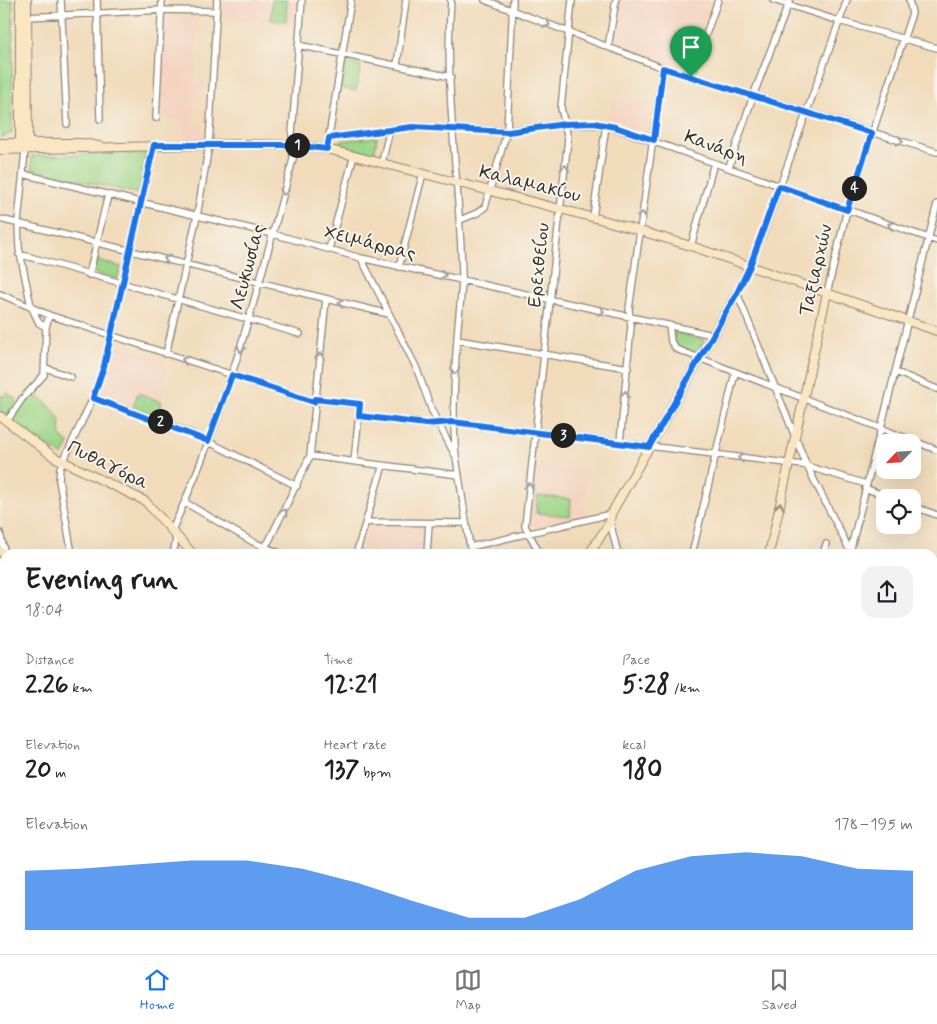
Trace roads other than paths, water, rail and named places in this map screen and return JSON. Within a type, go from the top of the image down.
[{"type":"street","points":[[20,0],[24,146]]},
{"type":"street","points":[[26,0],[24,146],[18,222],[19,254],[31,306],[39,323],[46,328]]},
{"type":"street","points":[[62,0],[67,124]]},
{"type":"street","points":[[97,0],[100,119]]},
{"type":"street","points":[[156,118],[162,0]]},
{"type":"street","points":[[166,354],[197,216],[209,145],[217,0]]},
{"type":"street","name":"Λευκωσίας","points":[[172,530],[186,502],[232,375],[249,321],[293,159],[292,134],[302,0]]},
{"type":"street","points":[[327,149],[351,0]]},
{"type":"street","points":[[397,65],[406,0]]},
{"type":"street","points":[[451,0],[449,25],[452,128],[460,220],[462,278],[453,422],[470,549]]},
{"type":"street","points":[[485,0],[663,68],[937,152]]},
{"type":"street","points":[[460,220],[482,211],[490,192],[508,132],[513,0]]},
{"type":"street","name":"Ερεχθείου","points":[[528,534],[525,526],[534,431],[568,139],[561,108],[572,0]]},
{"type":"street","points":[[608,47],[616,0]]},
{"type":"street","points":[[691,77],[718,0]]},
{"type":"street","points":[[773,0],[789,2],[839,21],[937,48]]},
{"type":"street","points":[[592,549],[737,293],[750,266],[847,0]]},
{"type":"street","name":"Ταξιαρχών","points":[[771,549],[803,399],[847,210],[911,18],[912,13],[909,0]]},
{"type":"street","points":[[729,167],[753,96],[789,2]]},
{"type":"street","points":[[27,16],[62,16],[162,10],[216,11]]},
{"type":"street","points":[[298,45],[451,77]]},
{"type":"street","points":[[620,442],[628,368],[629,309],[663,68]]},
{"type":"street","name":"Κανάρη","points":[[329,138],[390,129],[452,128],[508,132],[565,124],[606,125],[654,140],[937,241]]},
{"type":"street","points":[[593,217],[606,125]]},
{"type":"street","points":[[382,162],[390,129]]},
{"type":"street","points":[[0,143],[24,146]]},
{"type":"street","name":"Καλαμακίου","points":[[24,146],[80,143],[101,146],[293,145],[327,149],[490,192],[560,208],[691,246],[937,331]]},
{"type":"street","points":[[71,549],[59,480],[60,468],[93,398],[104,366],[143,202],[154,145]]},
{"type":"street","points":[[0,150],[24,146]]},
{"type":"street","points":[[329,248],[354,155]]},
{"type":"street","points":[[691,246],[714,162]]},
{"type":"street","points":[[400,266],[423,173]]},
{"type":"street","name":"Χειμάρρας","points":[[23,174],[273,234],[361,258],[462,278],[550,300],[712,335]]},
{"type":"street","points":[[89,275],[108,195]]},
{"type":"street","points":[[851,549],[937,204]]},
{"type":"street","points":[[0,218],[389,314]]},
{"type":"street","points":[[19,254],[178,301],[300,334]]},
{"type":"street","points":[[361,258],[416,367],[438,424],[456,456]]},
{"type":"street","points":[[737,293],[807,466],[848,549]]},
{"type":"street","points":[[0,294],[49,315],[315,401],[360,404],[354,461]]},
{"type":"street","points":[[264,548],[297,486],[310,456],[326,299]]},
{"type":"street","points":[[7,421],[28,391],[41,381],[46,368],[46,328],[49,315]]},
{"type":"street","points":[[669,325],[673,346],[699,359],[937,450]]},
{"type":"street","points":[[457,340],[628,368]]},
{"type":"street","points":[[46,368],[72,377]]},
{"type":"street","points":[[896,372],[937,389]]},
{"type":"street","points":[[693,549],[735,373]]},
{"type":"street","points":[[93,398],[208,441],[297,486]]},
{"type":"street","name":"Πυθαγόρα","points":[[0,416],[48,453],[146,501],[188,549]]},
{"type":"street","points":[[359,416],[438,424],[453,422],[534,431],[807,466],[876,491]]},
{"type":"street","points":[[310,456],[459,475]]},
{"type":"street","points":[[358,549],[383,465]]},
{"type":"street","points":[[186,502],[267,549]]},
{"type":"street","points":[[921,509],[937,515]]},
{"type":"street","points":[[474,549],[528,534],[610,518]]},
{"type":"street","points":[[610,518],[617,549]]},
{"type":"street","points":[[366,522],[466,523]]},
{"type":"street","points":[[427,549],[429,523]]},
{"type":"street","points":[[172,530],[176,540],[174,549]]},
{"type":"street","points":[[0,533],[4,549]]},
{"type":"street","points":[[528,534],[537,549]]},
{"type":"street","points":[[824,549],[826,544]]}]
